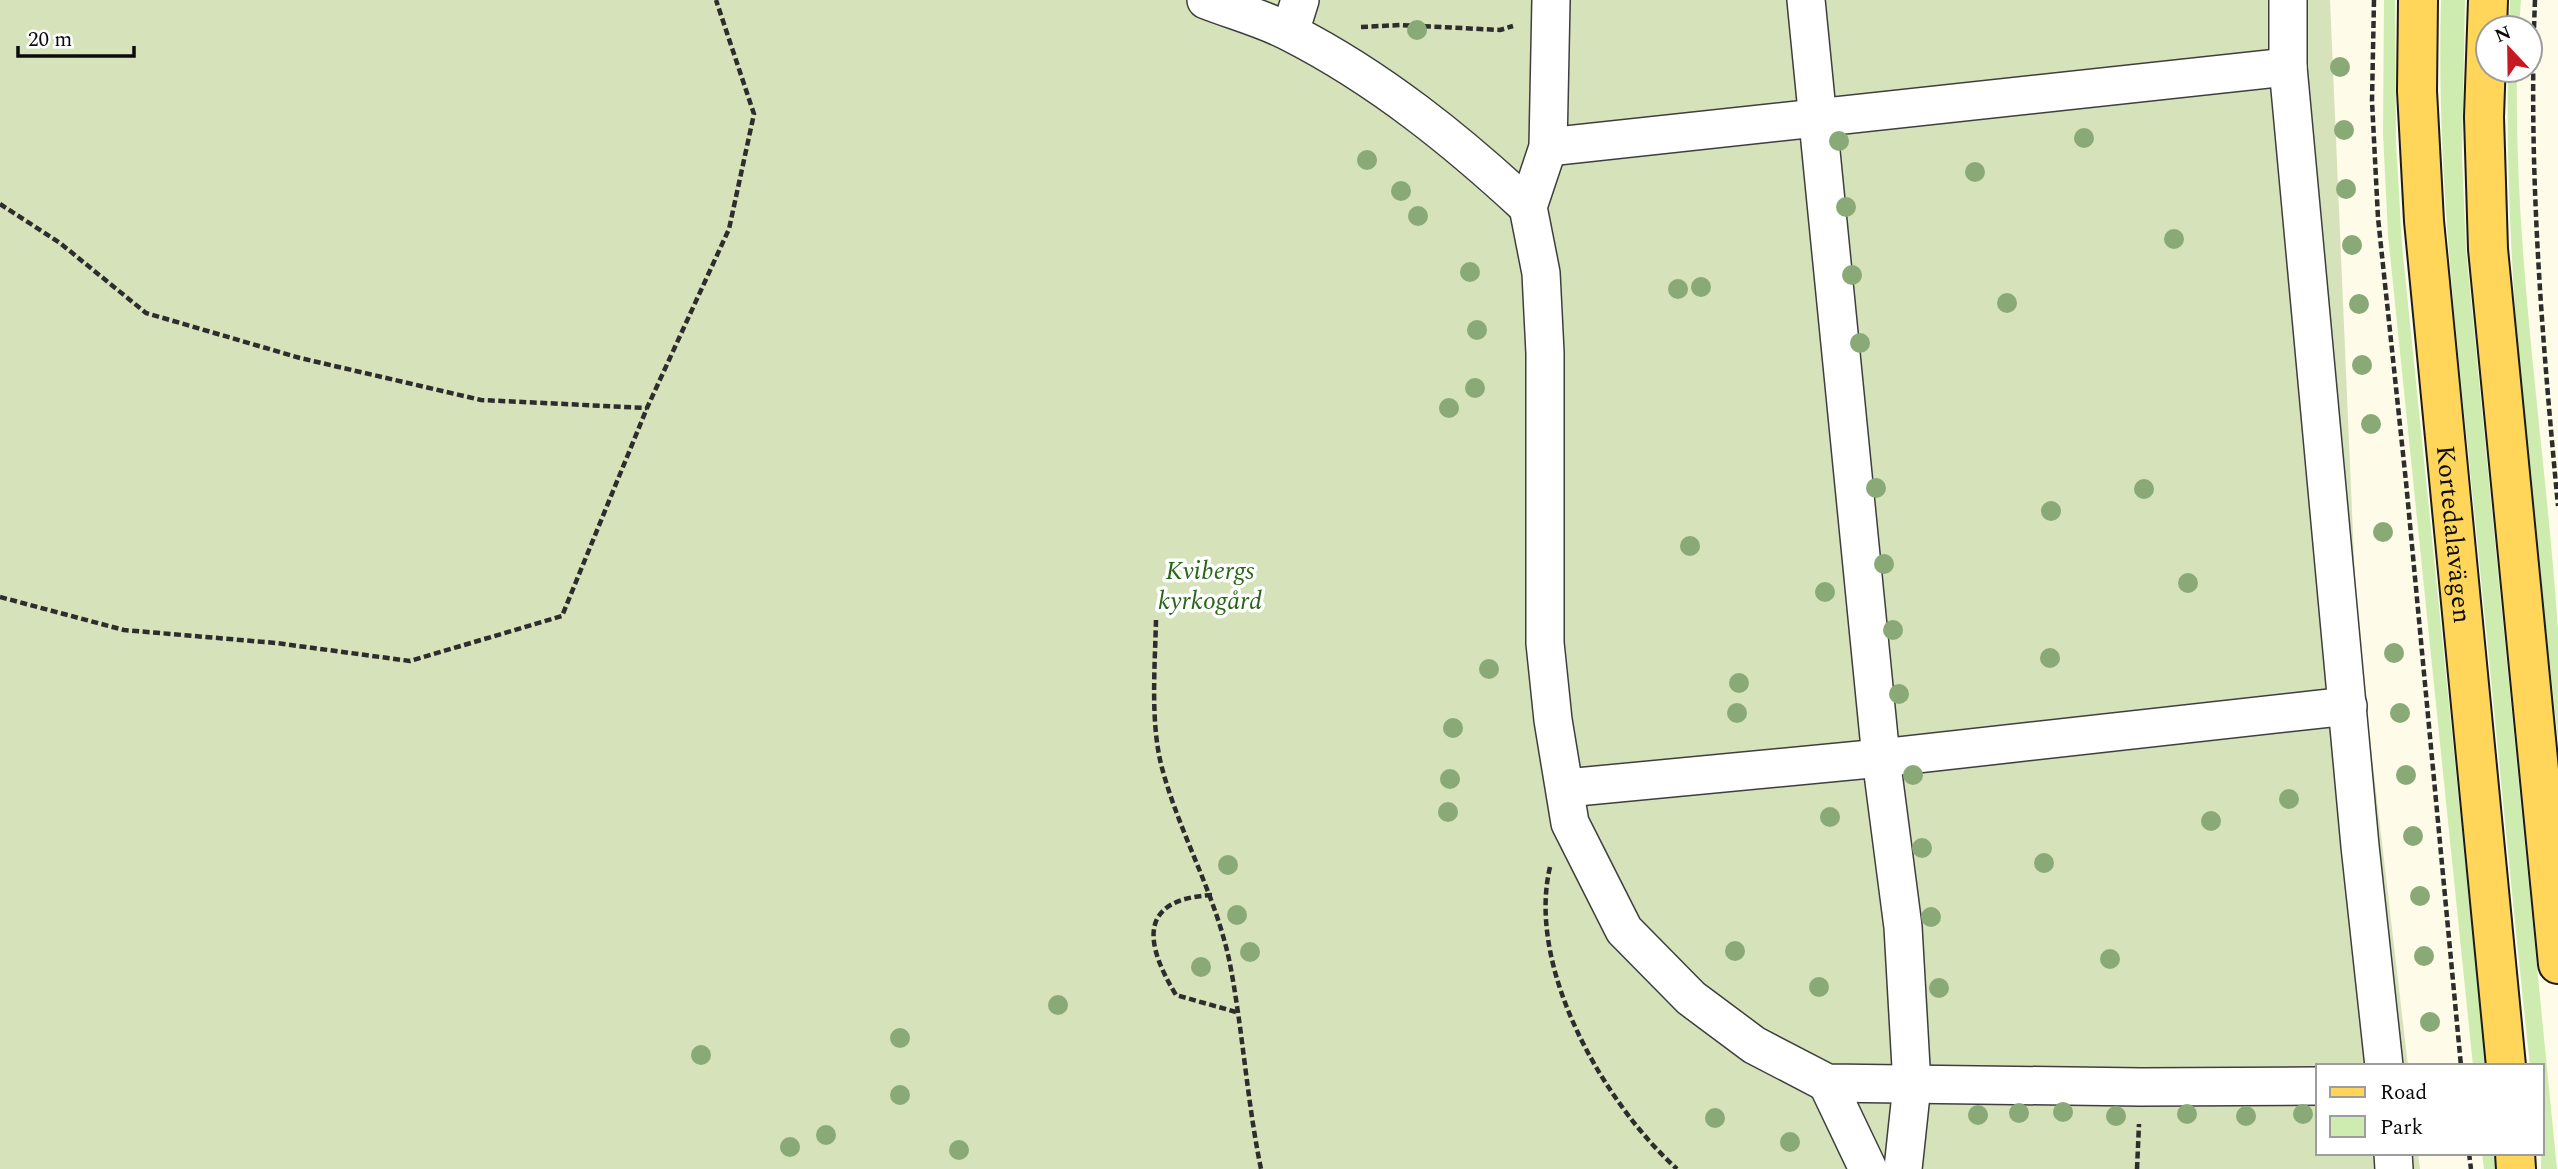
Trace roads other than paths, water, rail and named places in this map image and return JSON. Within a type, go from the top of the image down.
[{"type":"main road","name":"Kortedalavägen","points":[[2418,0],[2417,91],[2424,221],[2506,1064]]},
{"type":"main road","points":[[2488,0],[2484,117],[2488,249],[2558,964]]},
{"type":"lane","points":[[1206,0],[1295,16],[1379,86],[1468,151],[1528,207]]},
{"type":"lane","points":[[1806,0],[1881,758],[1903,927],[1912,1085],[1903,1169]]},
{"type":"lane","points":[[2288,0],[2288,67],[2384,1064]]},
{"type":"lane","points":[[1551,8],[1548,147],[1528,207],[1541,273],[1545,353],[1545,643],[1553,720],[1568,806],[1624,930],[1691,998],[1754,1045],[1827,1083],[2316,1086]]},
{"type":"lane","points":[[1548,147],[2288,67]]},
{"type":"lane","points":[[1568,806],[1881,758],[2348,706]]},
{"type":"lane","points":[[1827,1083],[1868,1169]]},
{"type":"park label","name":"Kvibergs kyrkogård","points":[[1210,585]]}]
